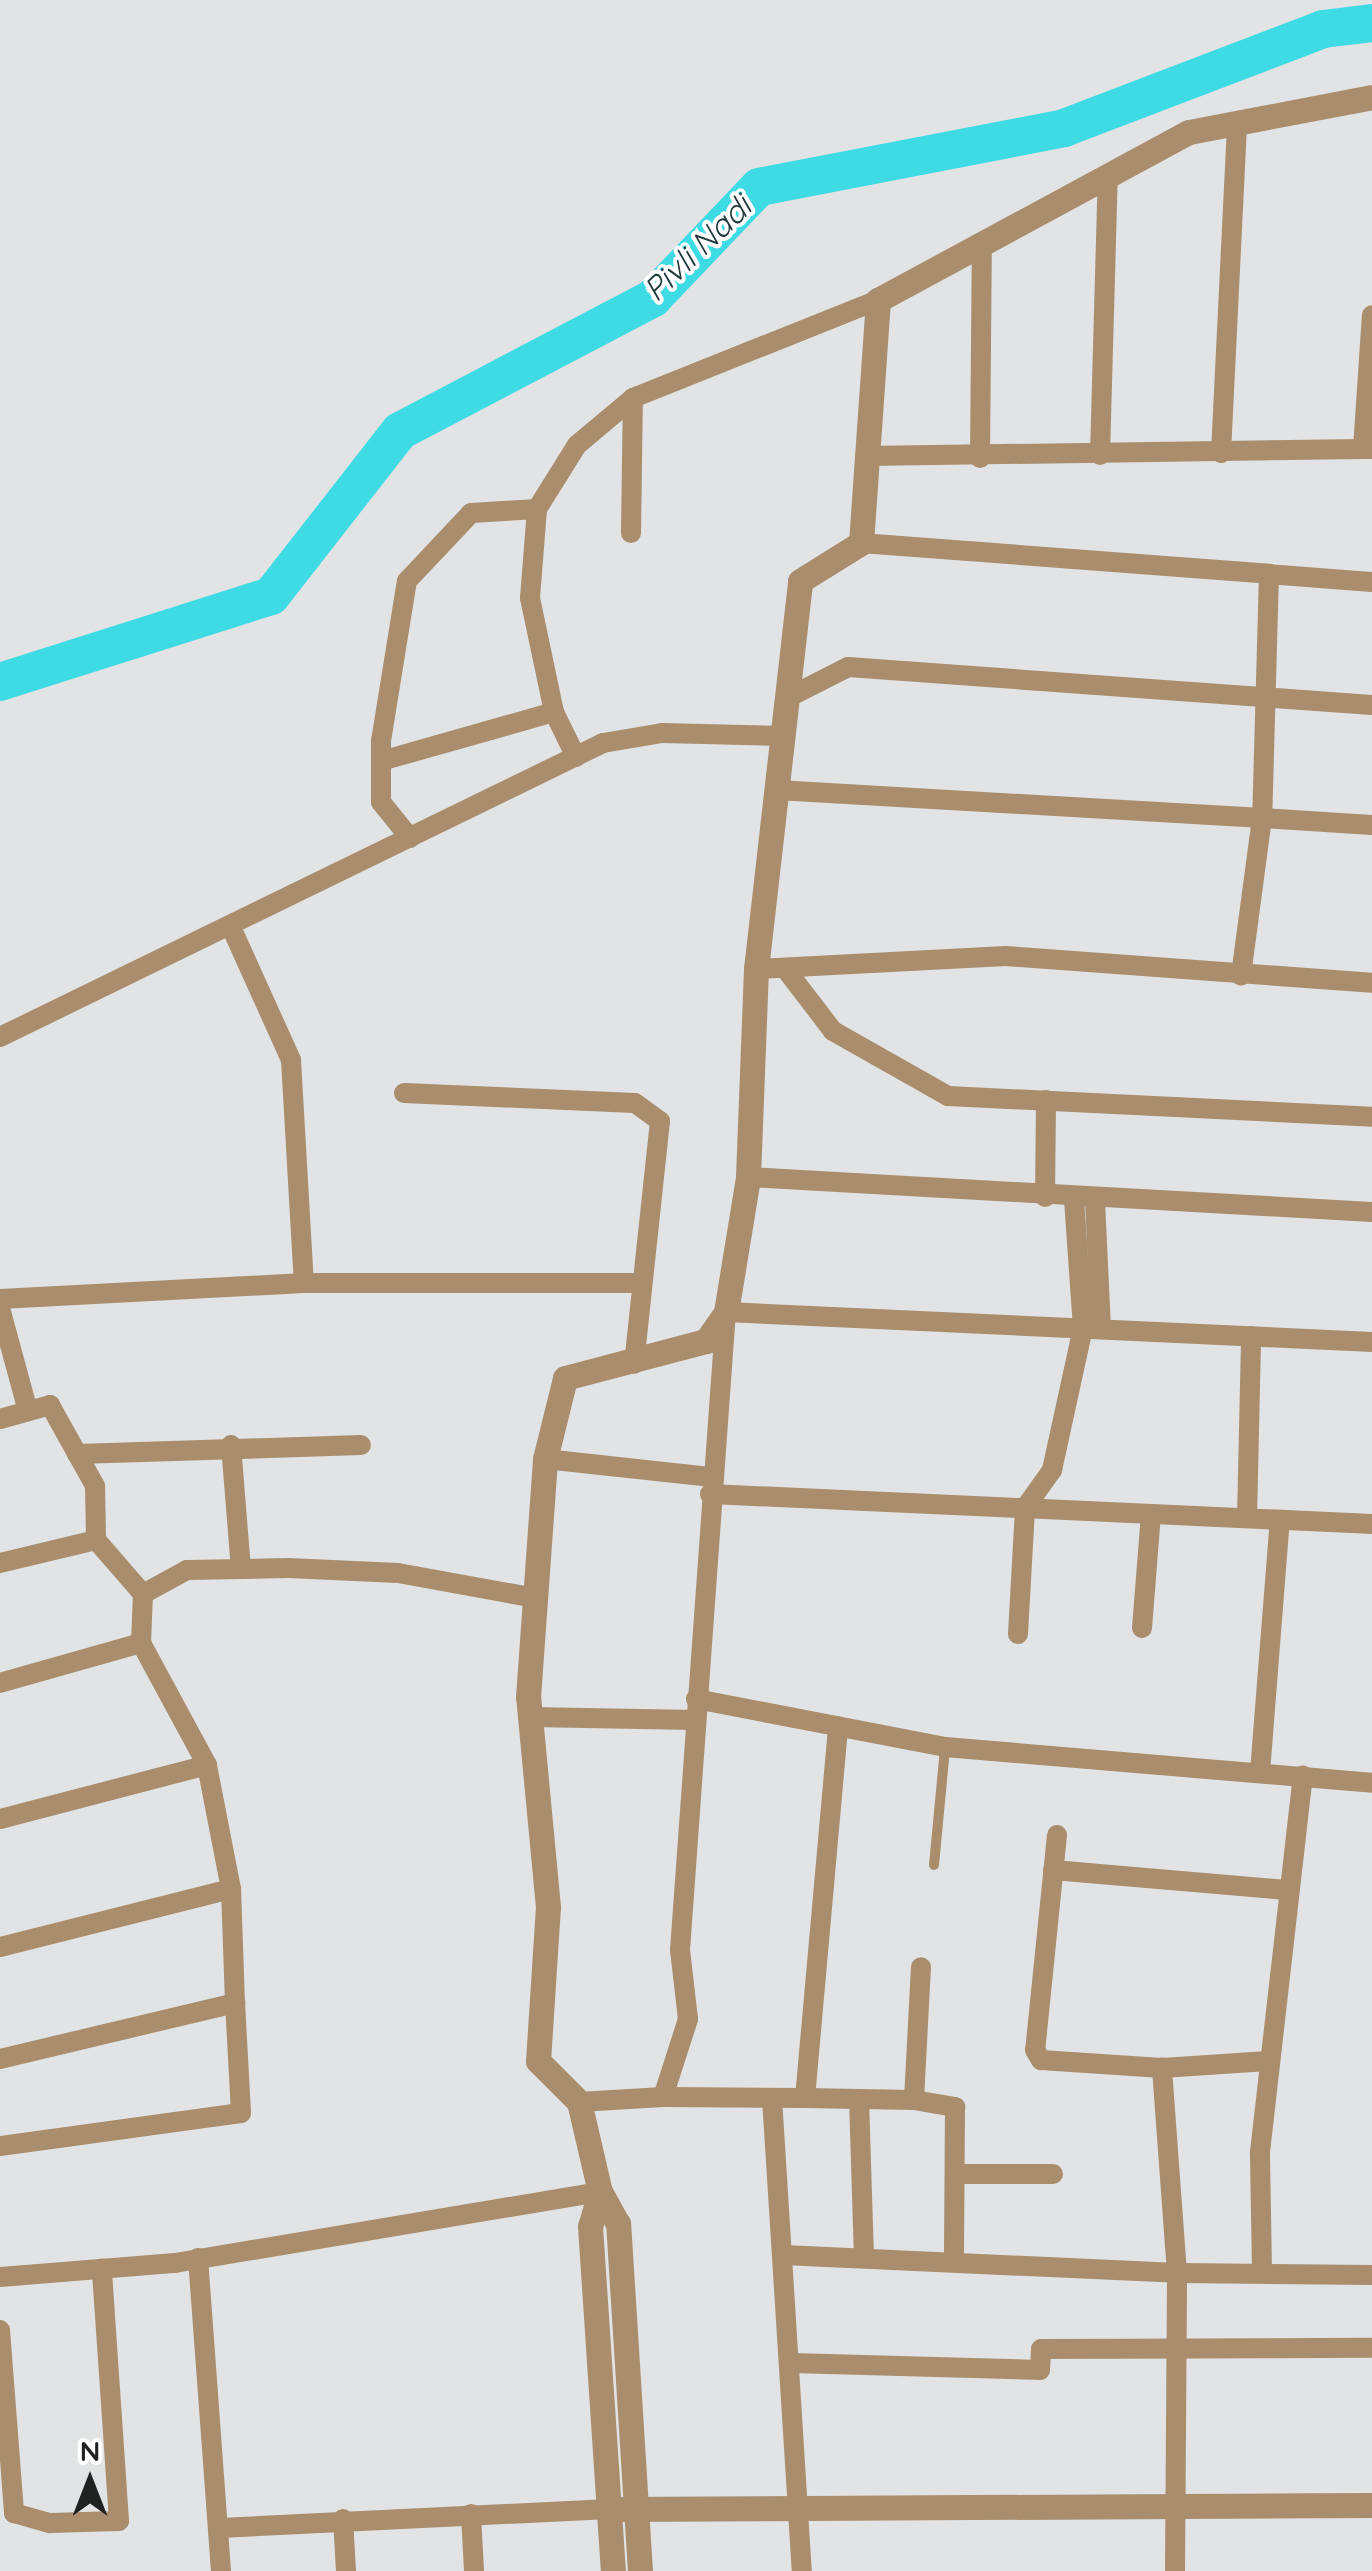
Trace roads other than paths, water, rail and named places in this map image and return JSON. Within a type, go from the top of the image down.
[{"type":"street","points":[[576,757],[554,712],[530,598],[537,509],[577,446],[633,398],[878,300],[1189,132],[1372,97]]},
{"type":"street","points":[[1221,452],[1237,123]]},
{"type":"street","points":[[1100,455],[1108,176]]},
{"type":"street","points":[[980,458],[982,243]]},
{"type":"street","points":[[861,543],[878,300]]},
{"type":"street","points":[[865,456],[980,458],[1367,449],[1372,315]]},
{"type":"street","points":[[631,533],[633,398]]},
{"type":"street","points":[[410,838],[381,802],[381,761],[407,581],[471,514],[537,509]]},
{"type":"street","points":[[663,2097],[688,2019],[680,1950],[711,1486],[726,1312],[748,1177],[756,969],[800,581],[861,543],[1372,582]]},
{"type":"street","points":[[1242,976],[1262,818],[1269,574]]},
{"type":"street","points":[[787,698],[848,668],[1372,705]]},
{"type":"street","points":[[381,761],[554,712]]},
{"type":"street","points":[[0,1038],[576,757],[662,732],[783,736]]},
{"type":"street","points":[[776,790],[1372,825]]},
{"type":"street","points":[[230,926],[291,1060],[304,1283]]},
{"type":"street","points":[[756,969],[787,971],[1006,956],[1372,983]]},
{"type":"street","points":[[787,971],[832,1031],[948,1096],[1372,1117]]},
{"type":"street","points":[[404,1093],[635,1104],[660,1121],[634,1364]]},
{"type":"street","points":[[1045,1197],[1046,1100]]},
{"type":"street","points":[[748,1177],[1084,1200],[1372,1212]]},
{"type":"street","points":[[1018,1634],[1026,1508],[1052,1470],[1092,1329],[1084,1200]]},
{"type":"street","points":[[0,1299],[304,1283],[640,1283]]},
{"type":"street","points":[[0,1308],[28,1411]]},
{"type":"street","points":[[726,1312],[1372,1342]]},
{"type":"street","points":[[640,2571],[618,2224],[600,2192],[579,2102],[538,2061],[548,1906],[530,1717],[535,1598],[545,1459],[564,1378],[634,1364],[706,1341],[726,1312]]},
{"type":"street","points":[[1248,1518],[1251,1336]]},
{"type":"street","points":[[0,1419],[50,1405],[95,1486],[96,1540],[143,1594],[142,1643],[207,1764],[231,1889],[240,2113],[0,2146]]},
{"type":"street","points":[[77,1454],[230,1445],[361,1445]]},
{"type":"street","points":[[230,1445],[241,1568]]},
{"type":"street","points":[[545,1459],[711,1486],[1026,1508],[1372,1524]]},
{"type":"street","points":[[1142,1628],[1150,1514]]},
{"type":"street","points":[[1260,1772],[1280,1520]]},
{"type":"street","points":[[0,1563],[96,1540]]},
{"type":"street","points":[[143,1594],[186,1570],[241,1568],[398,1574],[535,1598]]},
{"type":"street","points":[[0,1682],[142,1643]]},
{"type":"street","points":[[530,1717],[696,1709],[838,1726],[945,1747],[1372,1783]]},
{"type":"street","points":[[805,2098],[838,1726]]},
{"type":"street","points":[[0,1819],[207,1764]]},
{"type":"street","points":[[1262,2270],[1268,2061],[1303,1775]]},
{"type":"street","points":[[1057,1835],[1035,2050],[1041,2060],[1162,2068],[1268,2061]]},
{"type":"street","points":[[1053,1870],[1286,1890]]},
{"type":"street","points":[[0,1947],[231,1889]]},
{"type":"street","points":[[914,2100],[921,1967]]},
{"type":"street","points":[[0,2059],[234,2002]]},
{"type":"street","points":[[1162,2068],[1177,2273],[1175,2571]]},
{"type":"street","points":[[579,2102],[663,2097],[805,2098],[914,2100],[955,2107],[954,2259]]},
{"type":"street","points":[[772,2098],[802,2571]]},
{"type":"street","points":[[859,2099],[864,2257]]},
{"type":"street","points":[[957,2174],[1053,2174]]},
{"type":"street","points":[[0,2277],[198,2258],[600,2192]]},
{"type":"street","points":[[600,2192],[590,2226],[613,2571]]},
{"type":"street","points":[[783,2254],[954,2259],[1177,2273],[1262,2270],[1372,2275]]},
{"type":"street","points":[[198,2258],[220,2528],[220,2571]]},
{"type":"street","points":[[0,2330],[14,2512],[50,2523],[120,2522],[102,2269]]},
{"type":"street","points":[[790,2363],[1040,2370],[1042,2349],[1372,2348]]},
{"type":"street","points":[[220,2528],[637,2507],[1372,2506]]},
{"type":"street","points":[[471,2514],[474,2571]]},
{"type":"street","points":[[343,2519],[346,2571]]},
{"type":"lane","points":[[934,1864],[945,1747]]},
{"type":"waterway","name":"Pivli Nadi","points":[[0,682],[271,596],[400,431],[653,298],[759,187],[1064,128],[1323,29],[1372,23]]}]
